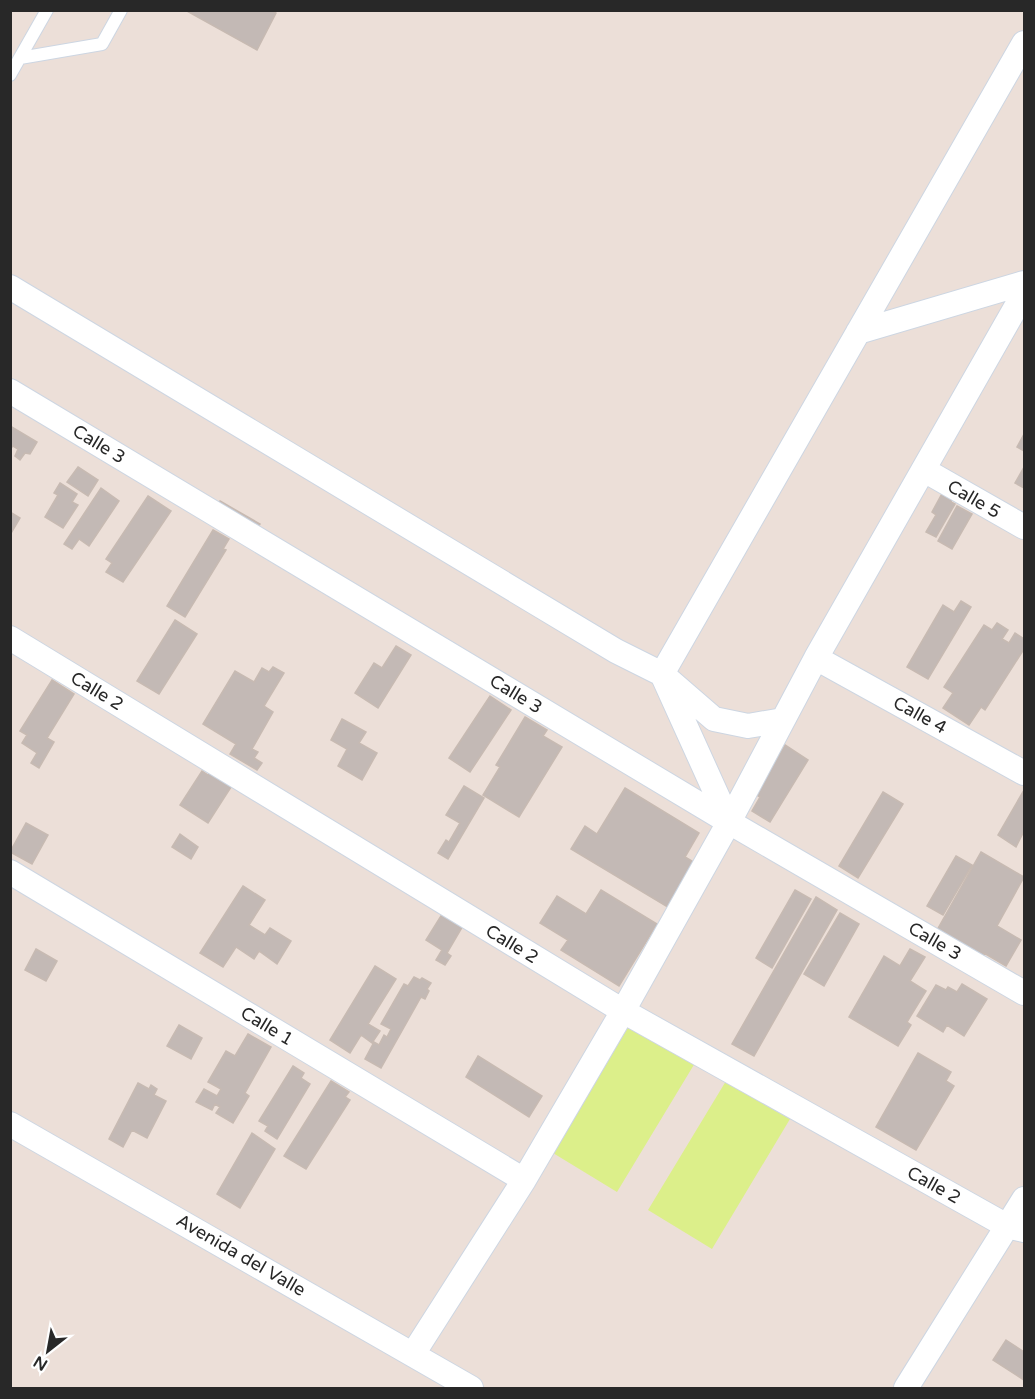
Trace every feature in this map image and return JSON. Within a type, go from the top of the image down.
[{"type":"street","points":[[662,674],[1024,43]]},
{"type":"street","points":[[858,332],[1024,283]]},
{"type":"street","points":[[10,287],[616,651],[662,674],[714,718],[748,726],[783,720]]},
{"type":"street","points":[[413,1354],[524,1180],[623,1011],[729,822],[816,658],[1024,293]]},
{"type":"street","name":"Calle 3","points":[[10,391],[729,822],[1024,993]]},
{"type":"street","name":"Calle 5","points":[[924,470],[1024,527]]},
{"type":"street","name":"Calle 2","points":[[10,638],[623,1011],[1016,1228]]},
{"type":"street","name":"Calle 4","points":[[816,658],[1024,772]]},
{"type":"street","points":[[662,674],[729,822]]},
{"type":"street","name":"Calle 1","points":[[10,872],[524,1180]]},
{"type":"street","name":"Avenida del Valle","points":[[10,1124],[471,1389]]},
{"type":"street","points":[[906,1389],[1016,1228],[1024,1199]]},
{"type":"lane","points":[[10,75],[47,10]]},
{"type":"lane","points":[[20,58],[102,44],[121,10]]},
{"type":"green space","points":[[630,1024],[695,1063],[617,1192],[553,1153]]},
{"type":"green space","points":[[726,1081],[790,1119],[712,1249],[648,1210]]},
{"type":"building","points":[[185,10],[271,10],[276,13],[257,50]]},
{"type":"building","points":[[10,426],[37,442],[30,454],[25,453],[20,460],[15,456],[18,449],[13,446],[10,449]]},
{"type":"building","points":[[1024,434],[1024,451],[1017,447]]},
{"type":"building","points":[[78,467],[98,480],[88,496],[67,482]]},
{"type":"building","points":[[1024,467],[1024,488],[1015,483]]},
{"type":"building","points":[[60,483],[77,494],[72,502],[78,505],[63,528],[45,517],[58,495],[54,493]]},
{"type":"building","points":[[101,488],[119,501],[89,546],[79,539],[72,549],[64,544]]},
{"type":"building","points":[[944,490],[955,494],[951,502],[955,504],[936,537],[926,532],[936,515],[932,512]]},
{"type":"building","points":[[148,496],[171,511],[123,582],[106,572],[112,563],[106,559]]},
{"type":"building","points":[[220,501],[260,524],[255,533],[215,510]]},
{"type":"building","points":[[957,506],[972,514],[952,549],[938,541]]},
{"type":"building","points":[[10,512],[20,518],[10,535]]},
{"type":"building","points":[[213,530],[229,539],[223,549],[226,550],[185,617],[167,606]]},
{"type":"building","points":[[961,601],[971,607],[928,679],[907,667],[943,605],[954,612]]},
{"type":"building","points":[[175,620],[197,634],[159,694],[137,681]]},
{"type":"building","points":[[997,623],[1008,630],[1002,639],[1009,643],[1015,633],[1024,639],[1024,649],[985,710],[981,707],[969,725],[943,708],[953,693],[944,687],[984,625],[992,630]]},
{"type":"building","points":[[396,646],[411,655],[378,708],[355,693],[374,663],[382,668]]},
{"type":"building","points":[[273,667],[284,673],[264,706],[273,712],[252,749],[258,752],[254,758],[262,763],[257,770],[230,754],[236,744],[203,724],[235,671],[254,682],[262,668],[269,672]]},
{"type":"building","points":[[52,680],[74,694],[47,738],[54,742],[39,768],[31,763],[37,753],[22,743],[27,735],[20,731]]},
{"type":"building","points":[[490,696],[511,710],[470,772],[449,758]]},
{"type":"building","points":[[525,717],[547,730],[543,736],[562,747],[519,817],[483,795],[500,767],[496,765]]},
{"type":"building","points":[[342,719],[366,732],[359,743],[377,753],[362,780],[338,766],[347,749],[331,740]]},
{"type":"building","points":[[785,745],[808,760],[770,822],[752,811],[760,797],[755,794]]},
{"type":"building","points":[[212,770],[233,784],[208,823],[180,805],[202,771],[208,775]]},
{"type":"building","points":[[464,786],[484,798],[448,859],[438,853],[446,840],[449,842],[460,823],[446,815]]},
{"type":"building","points":[[625,788],[699,833],[685,857],[697,864],[671,909],[571,849],[585,826],[597,834]]},
{"type":"building","points":[[1024,790],[1024,831],[1016,847],[998,835]]},
{"type":"building","points":[[883,792],[903,804],[858,878],[839,866]]},
{"type":"building","points":[[26,823],[48,835],[32,864],[10,852]]},
{"type":"building","points":[[180,834],[198,847],[191,859],[172,847]]},
{"type":"building","points":[[981,852],[1024,877],[997,926],[1021,940],[1006,966],[984,953],[982,958],[936,932]]},
{"type":"building","points":[[956,856],[972,865],[943,915],[927,906]]},
{"type":"building","points":[[243,886],[265,900],[249,925],[265,935],[270,928],[291,941],[277,964],[259,951],[254,959],[236,947],[223,967],[200,953]]},
{"type":"building","points":[[601,890],[657,924],[619,986],[561,950],[568,940],[540,923],[557,896],[586,914]]},
{"type":"building","points":[[795,890],[811,899],[772,968],[756,958]]},
{"type":"building","points":[[816,897],[837,910],[754,1056],[732,1044]]},
{"type":"building","points":[[444,911],[464,924],[447,953],[451,956],[445,965],[436,960],[442,950],[426,940]]},
{"type":"building","points":[[840,913],[859,924],[824,986],[804,974]]},
{"type":"building","points":[[36,949],[57,961],[46,981],[25,970]]},
{"type":"building","points":[[910,949],[925,957],[910,981],[926,991],[907,1022],[911,1025],[898,1046],[849,1017],[884,956],[900,966]]},
{"type":"building","points":[[375,966],[396,979],[368,1024],[380,1031],[372,1043],[361,1035],[350,1053],[330,1040]]},
{"type":"building","points":[[414,977],[431,983],[427,989],[429,991],[425,999],[421,997],[381,1068],[365,1059],[374,1042],[379,1045],[384,1035],[387,1037],[391,1029],[381,1024],[404,984],[408,986]]},
{"type":"building","points":[[962,984],[987,999],[964,1036],[947,1025],[943,1032],[917,1016],[936,985],[946,990],[948,987],[957,992]]},
{"type":"building","points":[[179,1025],[202,1038],[191,1059],[167,1046]]},
{"type":"building","points":[[248,1034],[271,1047],[245,1093],[249,1096],[233,1123],[216,1113],[220,1107],[215,1104],[212,1110],[196,1102],[204,1089],[217,1096],[221,1089],[208,1082],[226,1051],[235,1056]]},
{"type":"building","points":[[918,1053],[951,1072],[946,1081],[954,1086],[916,1150],[876,1127]]},
{"type":"building","points":[[478,1056],[542,1096],[529,1117],[466,1077]]},
{"type":"building","points":[[293,1066],[304,1073],[301,1078],[310,1084],[277,1139],[265,1131],[268,1126],[259,1121]]},
{"type":"building","points":[[331,1081],[349,1092],[345,1097],[350,1100],[306,1169],[284,1156]]},
{"type":"building","points":[[138,1083],[149,1089],[151,1085],[157,1089],[154,1095],[166,1101],[147,1138],[132,1130],[123,1147],[109,1139]]},
{"type":"building","points":[[252,1133],[275,1149],[240,1208],[217,1194]]},
{"type":"building","points":[[1006,1340],[1024,1352],[1024,1380],[993,1360]]}]
